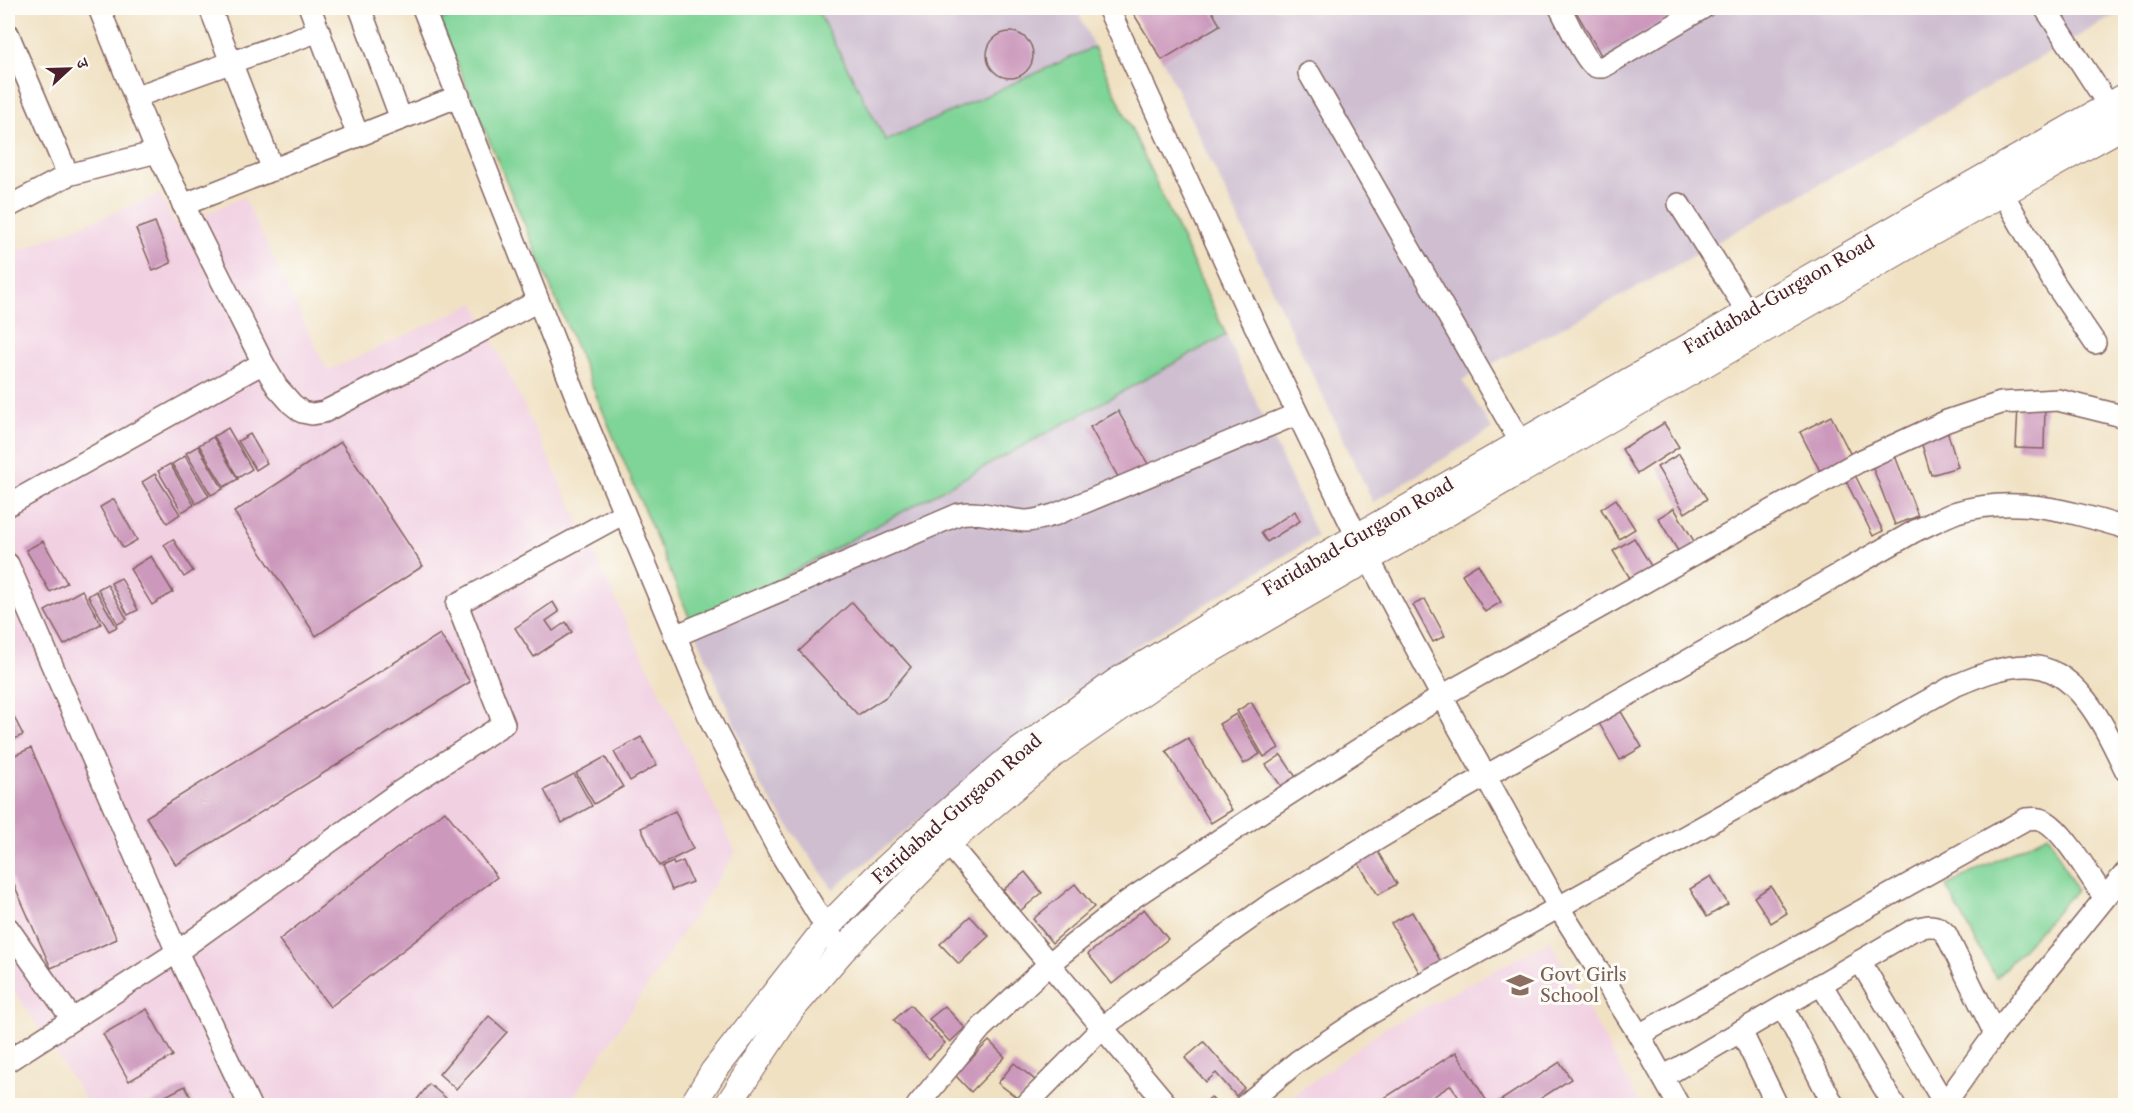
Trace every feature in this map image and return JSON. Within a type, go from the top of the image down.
[{"type":"main road","name":"Faridabad-Gurgaon Road","points":[[692,1106],[713,1072],[826,928],[924,833],[1011,757],[1117,681],[1363,548],[2003,194],[2120,109]]},
{"type":"main road","name":"Faridabad-Gurgaon Road","points":[[727,1106],[791,1010],[841,952],[948,843],[1055,753],[1156,683],[1521,443],[1748,313],[2120,109]]},
{"type":"street","points":[[99,8],[157,152],[183,205],[263,363],[277,387],[302,412],[312,414],[324,412],[538,301]]},
{"type":"street","points":[[210,8],[273,170]]},
{"type":"street","points":[[310,8],[358,136]]},
{"type":"street","points":[[360,8],[401,119]]},
{"type":"street","points":[[423,8],[538,301],[713,726],[779,851],[841,952]]},
{"type":"street","points":[[1108,8],[1246,307],[1363,548],[1559,908],[1639,1035],[1679,1106]]},
{"type":"street","points":[[1560,8],[1587,58],[1594,66],[1603,67],[1703,8]]},
{"type":"street","points":[[2045,8],[2092,81],[2120,109]]},
{"type":"street","points":[[135,97],[319,31]]},
{"type":"street","points":[[8,34],[68,175]]},
{"type":"street","points":[[1309,73],[1521,443]]},
{"type":"street","points":[[183,205],[459,96]]},
{"type":"street","points":[[8,207],[68,175],[157,152]]},
{"type":"street","points":[[2003,194],[2053,281],[2095,343]]},
{"type":"street","points":[[1679,204],[1748,313]]},
{"type":"street","points":[[8,505],[263,363]]},
{"type":"street","points":[[916,1106],[981,1028],[1050,963],[1162,877],[1442,696],[1858,462],[1947,421],[2001,403],[2058,400],[2126,417]]},
{"type":"street","points":[[675,636],[959,514],[986,513],[1009,520],[1029,521],[1054,515],[1298,414]]},
{"type":"street","points":[[1025,1106],[1103,1027],[1275,901],[1487,776],[1915,531],[1955,513],[2001,503],[2075,513],[2126,528]]},
{"type":"street","points":[[8,1060],[177,952],[399,792],[504,724],[457,603],[624,513]]},
{"type":"street","points":[[8,564],[177,952],[250,1106]]},
{"type":"street","points":[[1244,1106],[1298,1062],[1358,1021],[1409,991],[1952,687],[1996,670],[2028,666],[2040,668],[2057,675],[2074,687],[2091,705],[2103,724],[2126,771]]},
{"type":"street","points":[[1639,1035],[2026,819],[2037,818],[2058,831],[2104,897]]},
{"type":"street","points":[[948,843],[1168,1106]]},
{"type":"street","points":[[1860,961],[1943,1104],[2104,897],[2126,873]]},
{"type":"street","points":[[1662,1077],[1860,961],[1924,926],[1931,925],[1940,927],[1946,934],[1995,1035]]},
{"type":"street","points":[[8,928],[72,1019]]},
{"type":"street","points":[[1821,984],[1894,1106]]},
{"type":"street","points":[[1783,1007],[1834,1106]]},
{"type":"street","points":[[1741,1031],[1776,1101]]},
{"type":"shaded area","points":[[433,8],[468,8],[439,21]]},
{"type":"shaded area","points":[[816,8],[1076,8],[1094,47],[886,141]]},
{"type":"shaded area","points":[[1138,8],[2126,9],[1649,281],[1462,380],[1492,429],[1373,502]]},
{"type":"shaded area","points":[[160,194],[176,227],[244,197],[328,371],[475,303],[736,852],[568,1105],[89,1105],[8,981],[8,255]]},
{"type":"shaded area","points":[[1226,335],[1317,536],[1132,649],[833,889],[760,785],[693,626]]},
{"type":"shaded area","name":"Govt Girls School","points":[[1550,941],[1641,1105],[1280,1106],[1383,1029]]},
{"type":"green space","points":[[468,8],[816,8],[886,141],[1094,47],[1226,335],[693,626],[439,21]]},
{"type":"green space","points":[[2048,834],[2076,890],[1996,978],[1946,886]]},
{"type":"building","points":[[1130,8],[1210,8],[1220,25],[1162,60]]},
{"type":"building","points":[[1574,8],[1687,8],[1601,55]]},
{"type":"building","points":[[1010,32],[1019,33],[1027,38],[1032,46],[1032,64],[1027,72],[1019,77],[1010,78],[1001,77],[993,72],[988,64],[987,55],[988,46],[993,38],[1001,33]]},
{"type":"building","points":[[155,222],[171,263],[153,271],[136,229]]},
{"type":"building","points":[[2018,406],[2045,407],[2044,449],[2016,448]]},
{"type":"building","points":[[1118,411],[1149,466],[1121,482],[1090,427]]},
{"type":"building","points":[[1831,416],[1854,461],[1823,477],[1800,432]]},
{"type":"building","points":[[1664,423],[1679,447],[1637,474],[1622,449]]},
{"type":"building","points":[[1946,427],[1958,467],[1931,475],[1919,435]]},
{"type":"building","points":[[228,428],[252,469],[238,478],[214,436]]},
{"type":"building","points":[[250,434],[267,463],[256,470],[238,441]]},
{"type":"building","points":[[213,437],[238,479],[224,487],[199,445]]},
{"type":"building","points":[[341,442],[423,566],[316,636],[234,512]]},
{"type":"building","points":[[198,446],[223,489],[211,495],[186,453]]},
{"type":"building","points":[[1894,453],[1918,516],[1895,525],[1871,463]]},
{"type":"building","points":[[1679,454],[1707,499],[1685,513],[1657,467]]},
{"type":"building","points":[[185,456],[209,496],[196,504],[172,464]]},
{"type":"building","points":[[170,464],[194,505],[182,512],[158,471]]},
{"type":"building","points":[[155,474],[180,514],[167,523],[142,482]]},
{"type":"building","points":[[1855,475],[1883,531],[1873,536],[1845,479]]},
{"type":"building","points":[[114,499],[137,540],[123,548],[100,507]]},
{"type":"building","points":[[1616,499],[1635,529],[1619,539],[1601,509]]},
{"type":"building","points":[[1674,508],[1697,546],[1681,556],[1658,518]]},
{"type":"building","points":[[1295,511],[1300,521],[1267,542],[1261,533]]},
{"type":"building","points":[[1634,538],[1656,574],[1635,586],[1613,551]]},
{"type":"building","points":[[173,539],[193,571],[184,577],[164,545]]},
{"type":"building","points":[[43,541],[67,583],[50,592],[26,550]]},
{"type":"building","points":[[151,556],[173,592],[152,605],[130,569]]},
{"type":"building","points":[[1478,564],[1501,602],[1485,612],[1462,574]]},
{"type":"building","points":[[121,578],[138,610],[128,615],[111,583]]},
{"type":"building","points":[[107,584],[127,619],[118,624],[98,589]]},
{"type":"building","points":[[82,590],[101,624],[64,645],[45,611]]},
{"type":"building","points":[[96,591],[117,627],[109,631],[88,596]]},
{"type":"building","points":[[1425,599],[1445,636],[1433,642],[1413,605]]},
{"type":"building","points":[[553,602],[559,612],[546,621],[553,631],[566,622],[572,632],[534,657],[515,628]]},
{"type":"building","points":[[852,602],[911,667],[886,697],[858,715],[799,651]]},
{"type":"building","points":[[440,634],[470,682],[176,865],[146,817]]},
{"type":"building","points":[[1251,702],[1279,748],[1264,757],[1237,711]]},
{"type":"building","points":[[8,705],[23,735],[8,742]]},
{"type":"building","points":[[1620,710],[1642,747],[1620,760],[1599,723]]},
{"type":"building","points":[[1236,714],[1260,754],[1244,764],[1219,724]]},
{"type":"building","points":[[641,737],[657,765],[630,781],[614,752]]},
{"type":"building","points":[[1188,738],[1232,810],[1211,823],[1166,751]]},
{"type":"building","points":[[31,748],[117,939],[51,968],[8,871],[8,758]]},
{"type":"building","points":[[1281,755],[1300,783],[1286,793],[1266,765]]},
{"type":"building","points":[[605,757],[623,787],[594,804],[576,773]]},
{"type":"building","points":[[574,774],[592,806],[562,823],[544,790]]},
{"type":"building","points":[[445,811],[497,877],[330,1007],[279,940]]},
{"type":"building","points":[[675,811],[693,849],[659,866],[641,828]]},
{"type":"building","points":[[1376,849],[1397,884],[1378,895],[1357,861]]},
{"type":"building","points":[[683,861],[692,882],[672,890],[662,867]]},
{"type":"building","points":[[1025,872],[1042,893],[1020,911],[1003,890]]},
{"type":"building","points":[[1711,876],[1728,904],[1707,917],[1690,889]]},
{"type":"building","points":[[1075,884],[1094,907],[1052,943],[1033,919]]},
{"type":"building","points":[[1771,886],[1787,913],[1771,923],[1754,897]]},
{"type":"building","points":[[1144,909],[1168,939],[1112,984],[1088,954]]},
{"type":"building","points":[[1412,912],[1444,967],[1423,979],[1391,923]]},
{"type":"building","points":[[970,916],[989,936],[959,964],[940,944]]},
{"type":"building","points":[[910,1005],[945,1043],[929,1059],[894,1020]]},
{"type":"building","points":[[945,1006],[965,1028],[950,1042],[929,1019]]},
{"type":"building","points":[[147,1009],[173,1056],[129,1081],[103,1034]]},
{"type":"building","points":[[489,1016],[507,1032],[456,1089],[439,1074]]},
{"type":"building","points":[[989,1041],[1005,1057],[971,1092],[955,1075]]},
{"type":"building","points":[[1204,1042],[1244,1088],[1236,1096],[1216,1073],[1206,1082],[1185,1058]]},
{"type":"building","points":[[1456,1052],[1490,1106],[1464,1106],[1451,1085],[1419,1106],[1372,1106]]},
{"type":"building","points":[[1560,1062],[1571,1079],[1529,1106],[1492,1106]]},
{"type":"building","points":[[1014,1063],[1035,1080],[1020,1100],[998,1083]]},
{"type":"building","points":[[429,1084],[446,1098],[440,1106],[412,1106]]},
{"type":"building","points":[[185,1086],[195,1106],[146,1106]]},
{"type":"building","points":[[1211,1097],[1218,1106],[1201,1106]]},
{"type":"place","name":"Govt Girls School","points":[[1520,985]]}]
